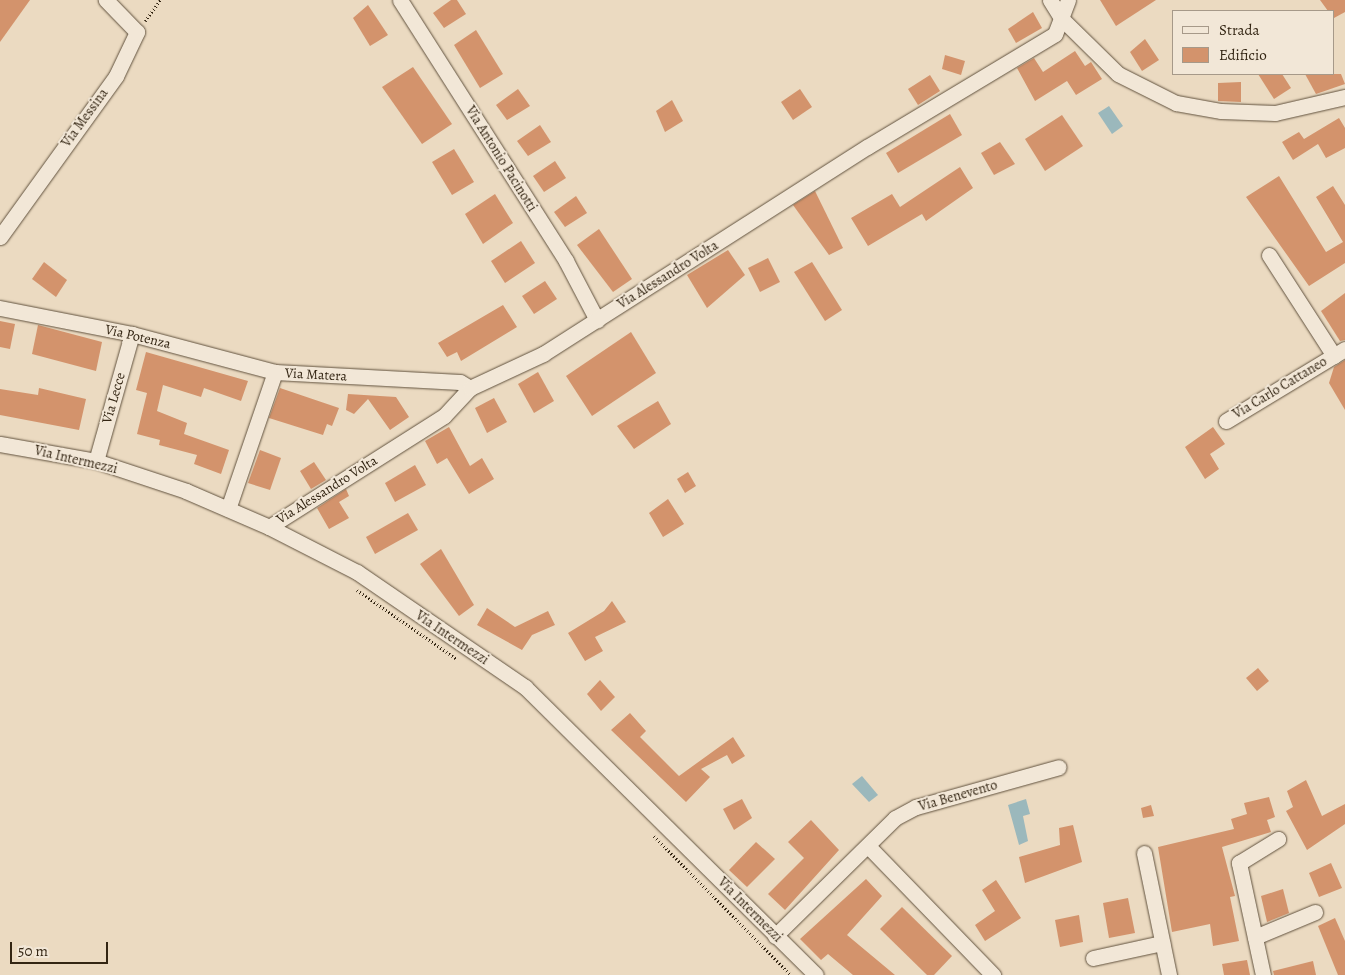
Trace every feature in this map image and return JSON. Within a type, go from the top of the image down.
[{"type":"street","points":[[106,0],[137,32]]},
{"type":"street","name":"Via Antonio Pacinotti","points":[[400,0],[566,261],[597,320]]},
{"type":"street","points":[[1050,0],[1062,18],[1118,74],[1176,103],[1221,112],[1275,113],[1345,97]]},
{"type":"street","name":"Via Alessandro Volta","points":[[269,527],[444,416],[470,388],[543,354],[1055,34],[1068,0]]},
{"type":"street","name":"Via Messina","points":[[0,236],[116,76],[137,32]]},
{"type":"street","name":"Via Carlo Cattaneo","points":[[1226,421],[1339,352],[1270,255]]},
{"type":"street","name":"Via Potenza","points":[[0,308],[132,334],[275,372]]},
{"type":"street","name":"Via Lecce","points":[[96,461],[132,334]]},
{"type":"street","name":"Via Matera","points":[[228,509],[275,372],[460,382],[470,388]]},
{"type":"street","name":"Via Intermezzi","points":[[0,444],[96,461],[228,509],[269,527],[357,572],[525,687],[816,975]]},
{"type":"street","name":"Via Benevento","points":[[775,936],[895,818],[916,807],[1059,767]]},
{"type":"street","points":[[1263,975],[1239,863],[1278,839]]},
{"type":"street","points":[[868,846],[993,975]]},
{"type":"street","points":[[1144,853],[1168,975]]},
{"type":"street","points":[[1255,937],[1315,912]]},
{"type":"street","points":[[1093,958],[1162,943]]},
{"type":"path","points":[[137,32],[160,0]]},
{"type":"path","points":[[353,587],[463,663]]},
{"type":"path","points":[[648,830],[791,975]]},
{"type":"water","points":[[1109,106],[1123,126],[1112,134],[1098,113]]},
{"type":"water","points":[[862,776],[878,795],[869,802],[852,784]]},
{"type":"water","points":[[1026,799],[1030,814],[1023,816],[1028,841],[1019,845],[1008,805]]},
{"type":"building","points":[[0,0],[30,0],[0,42]]},
{"type":"building","points":[[451,0],[457,0],[466,14],[444,28],[433,13]]},
{"type":"building","points":[[1100,0],[1156,0],[1116,26]]},
{"type":"building","points":[[1320,0],[1345,0],[1345,12],[1335,17],[1335,10],[1327,10]]},
{"type":"building","points":[[368,5],[388,35],[370,46],[353,18]]},
{"type":"building","points":[[1033,12],[1042,28],[1016,43],[1008,29]]},
{"type":"building","points":[[476,30],[503,74],[480,88],[454,45]]},
{"type":"building","points":[[1145,39],[1159,60],[1142,71],[1130,52]]},
{"type":"building","points":[[1075,51],[1085,66],[1091,62],[1102,79],[1076,95],[1067,81],[1035,101],[1017,68],[1034,58],[1043,72]]},
{"type":"building","points":[[945,55],[965,61],[961,75],[942,69]]},
{"type":"building","points":[[413,67],[452,124],[422,144],[382,87]]},
{"type":"building","points":[[1341,74],[1345,84],[1316,94],[1306,75]]},
{"type":"building","points":[[930,75],[940,91],[918,105],[908,89]]},
{"type":"building","points":[[1259,75],[1283,75],[1291,88],[1274,99]]},
{"type":"building","points":[[1241,82],[1241,102],[1218,101],[1218,83]]},
{"type":"building","points":[[518,89],[530,106],[507,120],[496,105]]},
{"type":"building","points":[[800,89],[812,107],[793,120],[781,102]]},
{"type":"building","points":[[672,100],[683,121],[665,132],[656,111]]},
{"type":"building","points":[[950,114],[962,135],[898,173],[886,153]]},
{"type":"building","points":[[1062,115],[1083,146],[1045,171],[1025,139]]},
{"type":"building","points":[[1339,118],[1345,128],[1345,148],[1326,158],[1318,144],[1293,160],[1282,142],[1299,132],[1304,139]]},
{"type":"building","points":[[540,125],[551,142],[528,156],[517,141]]},
{"type":"building","points":[[1000,142],[1015,164],[994,175],[981,153]]},
{"type":"building","points":[[454,149],[474,182],[452,195],[432,162]]},
{"type":"building","points":[[555,161],[566,178],[544,192],[533,176]]},
{"type":"building","points":[[960,167],[973,188],[926,221],[922,214],[868,246],[851,218],[892,194],[900,207]]},
{"type":"building","points":[[1279,176],[1326,252],[1343,242],[1316,197],[1333,186],[1345,205],[1345,263],[1309,286],[1246,197]]},
{"type":"building","points":[[815,191],[843,248],[829,255],[793,205]]},
{"type":"building","points":[[495,194],[513,223],[483,244],[465,214]]},
{"type":"building","points":[[576,196],[587,213],[565,227],[554,212]]},
{"type":"building","points":[[599,229],[632,279],[613,292],[577,245]]},
{"type":"building","points":[[521,241],[535,263],[505,283],[491,261]]},
{"type":"building","points":[[728,250],[745,275],[707,308],[687,275]]},
{"type":"building","points":[[768,258],[780,282],[760,292],[748,268]]},
{"type":"building","points":[[44,262],[67,280],[56,297],[32,279]]},
{"type":"building","points":[[812,262],[842,310],[825,321],[794,272]]},
{"type":"building","points":[[545,281],[557,299],[534,314],[522,296]]},
{"type":"building","points":[[1345,293],[1345,340],[1340,341],[1321,311]]},
{"type":"building","points":[[503,305],[517,327],[461,361],[457,352],[447,357],[438,343]]},
{"type":"building","points":[[0,321],[15,324],[10,349],[0,347]]},
{"type":"building","points":[[38,325],[102,342],[96,371],[32,354]]},
{"type":"building","points":[[631,332],[656,373],[592,416],[566,376]]},
{"type":"building","points":[[146,352],[248,381],[241,401],[204,388],[201,397],[163,385],[157,411],[187,423],[184,434],[229,450],[221,474],[194,464],[197,455],[159,445],[160,440],[137,434],[147,393],[136,390]]},
{"type":"building","points":[[1345,360],[1345,410],[1329,383],[1334,367]]},
{"type":"building","points":[[538,372],[554,401],[534,413],[518,384]]},
{"type":"building","points":[[39,388],[86,399],[79,430],[0,415],[0,389],[38,395]]},
{"type":"building","points":[[280,388],[339,408],[332,426],[327,424],[323,435],[269,418]]},
{"type":"building","points":[[348,394],[396,397],[409,417],[390,430],[368,399],[354,414],[346,410]]},
{"type":"building","points":[[494,398],[507,422],[487,433],[475,408]]},
{"type":"building","points":[[658,401],[671,424],[634,449],[617,426]]},
{"type":"building","points":[[449,427],[470,466],[482,458],[494,479],[469,494],[447,458],[437,464],[425,441]]},
{"type":"building","points":[[1213,427],[1225,444],[1210,454],[1219,469],[1205,479],[1185,447]]},
{"type":"building","points":[[260,450],[281,458],[270,490],[248,483]]},
{"type":"building","points":[[314,462],[326,480],[311,489],[300,471]]},
{"type":"building","points":[[415,465],[426,485],[395,502],[385,483]]},
{"type":"building","points":[[688,472],[696,486],[685,493],[677,479]]},
{"type":"building","points":[[346,489],[349,496],[339,502],[349,518],[329,529],[317,508]]},
{"type":"building","points":[[668,499],[684,524],[663,537],[649,513]]},
{"type":"building","points":[[408,513],[418,530],[375,554],[366,537]]},
{"type":"building","points":[[441,549],[474,605],[459,616],[420,564]]},
{"type":"building","points":[[612,601],[626,622],[595,637],[603,651],[585,661],[568,633],[604,611]]},
{"type":"building","points":[[487,608],[515,627],[548,611],[555,625],[532,635],[522,650],[477,625]]},
{"type":"building","points":[[1258,668],[1269,681],[1257,691],[1246,678]]},
{"type":"building","points":[[600,680],[615,697],[601,711],[587,694]]},
{"type":"building","points":[[630,713],[646,731],[640,737],[679,776],[733,737],[745,756],[732,764],[727,755],[701,769],[710,777],[686,802],[611,730]]},
{"type":"building","points":[[1306,780],[1322,816],[1345,804],[1345,824],[1307,850],[1286,811],[1293,807],[1287,791]]},
{"type":"building","points":[[1269,797],[1275,817],[1267,820],[1271,832],[1222,847],[1235,896],[1230,897],[1239,941],[1213,946],[1210,924],[1172,932],[1158,847],[1234,829],[1231,819],[1247,814],[1244,803]]},
{"type":"building","points":[[742,799],[752,818],[734,830],[723,809]]},
{"type":"building","points":[[1151,805],[1154,816],[1143,818],[1141,808]]},
{"type":"building","points":[[811,820],[839,850],[785,910],[768,894],[804,858],[788,842]]},
{"type":"building","points":[[1073,825],[1082,862],[1025,883],[1019,857],[1060,845],[1059,828]]},
{"type":"building","points":[[756,842],[775,859],[747,887],[729,870]]},
{"type":"building","points":[[1331,863],[1342,888],[1319,897],[1309,873]]},
{"type":"building","points":[[866,879],[882,896],[847,935],[895,975],[853,975],[828,954],[821,960],[800,939]]},
{"type":"building","points":[[996,880],[1021,918],[985,941],[975,925],[995,911],[982,890]]},
{"type":"building","points":[[1283,889],[1289,913],[1267,922],[1261,896]]},
{"type":"building","points":[[1128,898],[1135,933],[1109,938],[1103,903]]},
{"type":"building","points":[[902,907],[952,956],[934,975],[927,975],[880,929]]},
{"type":"building","points":[[1079,915],[1083,942],[1060,947],[1055,920]]},
{"type":"building","points":[[1335,918],[1345,941],[1345,975],[1338,975],[1318,926]]},
{"type":"building","points":[[1247,960],[1250,975],[1224,975],[1222,964]]},
{"type":"building","points":[[1313,961],[1316,975],[1274,975],[1273,971]]}]
